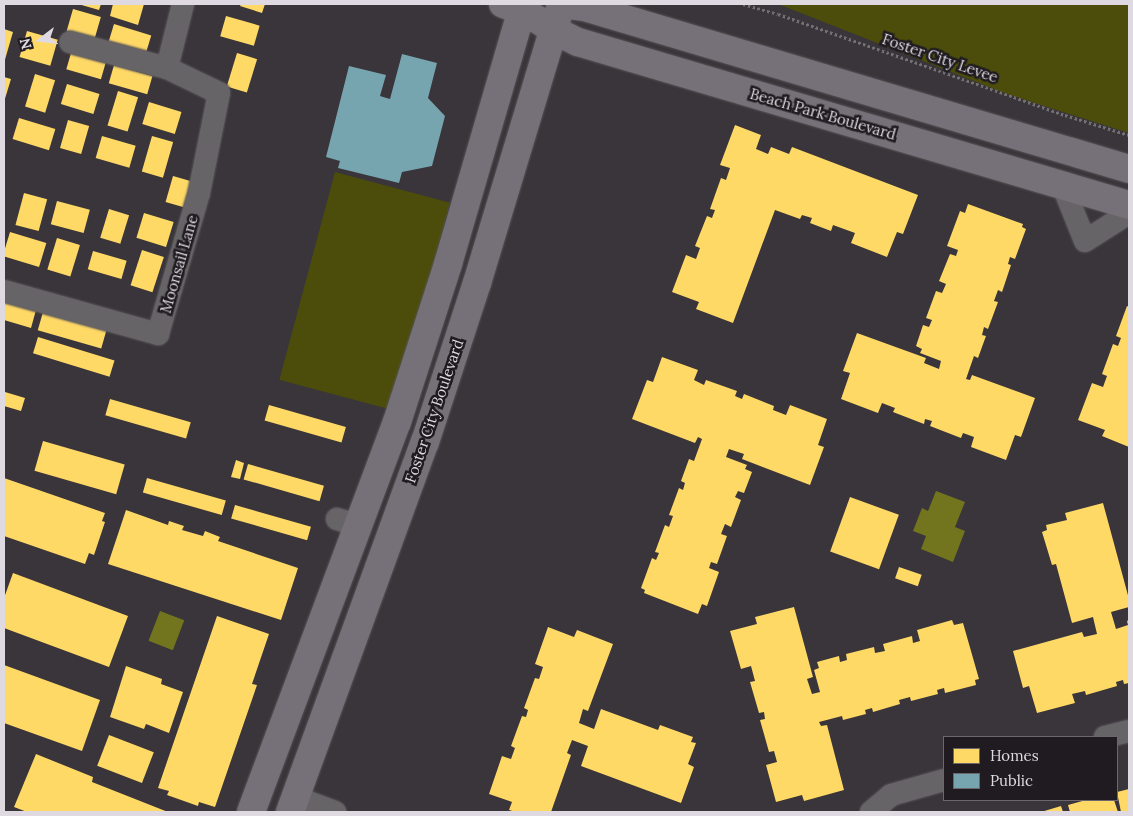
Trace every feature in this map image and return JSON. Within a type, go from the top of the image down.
[{"type":"main road","points":[[251,812],[347,522],[396,422],[448,264],[513,7],[561,4],[588,8],[1129,169]]},
{"type":"main road","name":"Foster City Boulevard","points":[[292,804],[425,442],[480,274],[561,4]]},
{"type":"main road","name":"Beach Park Boulevard","points":[[513,7],[578,42],[1129,205]]},
{"type":"street","points":[[166,68],[182,4]]},
{"type":"street","name":"Moonsail Lane","points":[[4,291],[158,334],[199,193],[219,93],[166,68],[70,42]]},
{"type":"street","points":[[1062,184],[1085,240],[1129,213]]},
{"type":"street","points":[[1110,736],[1129,731]]},
{"type":"street","points":[[871,812],[891,795],[943,780]]},
{"type":"street","points":[[292,804],[334,812]]},
{"type":"path","name":"Foster City Levee","points":[[743,4],[778,14],[1065,115],[1129,135]]},
{"type":"shaded area","points":[[778,4],[1129,4],[1129,133],[1007,94]]},
{"type":"shaded area","points":[[335,172],[450,203],[394,410],[279,380]]},
{"type":"shaded area","points":[[936,491],[965,502],[955,527],[965,531],[953,562],[921,549],[926,536],[913,531],[922,508],[928,511]]},
{"type":"shaded area","points":[[160,611],[184,620],[173,650],[149,641]]},
{"type":"building: Homes","points":[[78,4],[101,4],[99,10]]},
{"type":"building: Homes","points":[[113,4],[144,4],[138,25],[110,16]]},
{"type":"building: Homes","points":[[241,4],[265,4],[262,13],[240,6]]},
{"type":"building: Homes","points":[[73,9],[101,17],[95,39],[67,31]]},
{"type":"building: Homes","points":[[226,16],[260,26],[254,46],[220,36]]},
{"type":"building: Homes","points":[[114,24],[151,35],[146,54],[108,42]]},
{"type":"building: Homes","points":[[4,29],[13,32],[4,63]]},
{"type":"building: Homes","points":[[27,31],[58,40],[50,66],[20,57]]},
{"type":"building: Homes","points":[[71,53],[106,63],[101,79],[66,69]]},
{"type":"building: Homes","points":[[237,53],[257,59],[247,93],[227,86]]},
{"type":"building: Homes","points":[[114,65],[152,76],[147,94],[109,83]]},
{"type":"building: Homes","points":[[35,74],[55,80],[45,113],[25,107]]},
{"type":"building: Homes","points":[[4,77],[11,79],[4,102]]},
{"type":"building: Homes","points":[[67,84],[100,94],[93,114],[61,104]]},
{"type":"building: Homes","points":[[118,91],[138,97],[128,132],[107,125]]},
{"type":"building: Homes","points":[[149,102],[182,112],[175,134],[142,124]]},
{"type":"building: Homes","points":[[19,118],[55,129],[49,150],[13,139]]},
{"type":"building: Homes","points":[[68,120],[89,126],[81,154],[60,148]]},
{"type":"building: Homes","points":[[735,125],[761,135],[756,149],[768,154],[771,147],[789,154],[792,147],[918,195],[903,234],[897,232],[887,257],[851,243],[855,233],[833,225],[831,231],[810,223],[812,218],[802,215],[800,219],[775,210],[733,323],[696,309],[699,302],[672,292],[686,255],[696,259],[700,248],[695,246],[707,216],[712,218],[715,210],[710,209],[721,178],[726,180],[730,168],[720,165]]},
{"type":"building: Homes","points":[[102,136],[136,146],[129,168],[96,158]]},
{"type":"building: Homes","points":[[152,136],[173,142],[163,178],[142,172]]},
{"type":"building: Homes","points":[[173,176],[191,181],[184,207],[166,202]]},
{"type":"building: Homes","points":[[24,193],[47,199],[39,231],[15,225]]},
{"type":"building: Homes","points":[[57,201],[90,210],[84,233],[51,224]]},
{"type":"building: Homes","points":[[968,204],[1023,224],[1022,227],[1026,229],[1015,259],[1010,257],[1008,264],[1011,265],[1002,292],[998,290],[994,301],[998,302],[988,329],[984,327],[982,335],[986,336],[978,358],[974,356],[966,379],[970,380],[972,375],[1035,398],[1021,437],[1015,435],[1006,460],[971,447],[974,437],[963,433],[961,438],[930,426],[932,421],[925,419],[924,424],[893,412],[895,408],[882,403],[878,413],[841,399],[850,373],[843,371],[857,333],[926,358],[924,363],[939,369],[941,361],[920,353],[922,349],[916,346],[923,325],[929,327],[932,320],[926,318],[936,291],[942,293],[946,284],[939,281],[950,254],[956,256],[958,250],[947,246],[960,211],[965,213]]},
{"type":"building: Homes","points":[[109,209],[129,215],[120,244],[100,238]]},
{"type":"building: Homes","points":[[144,213],[174,222],[166,247],[136,238]]},
{"type":"building: Homes","points":[[10,232],[46,243],[39,267],[4,256]]},
{"type":"building: Homes","points":[[57,238],[80,245],[70,277],[47,270]]},
{"type":"building: Homes","points":[[142,250],[164,257],[152,292],[131,285]]},
{"type":"building: Homes","points":[[93,251],[127,261],[121,279],[88,269]]},
{"type":"building: Homes","points":[[4,300],[36,310],[31,328],[4,320]]},
{"type":"building: Homes","points":[[1127,306],[1129,307],[1129,447],[1102,436],[1105,430],[1078,420],[1092,383],[1103,387],[1107,376],[1102,374],[1113,344],[1118,346],[1121,338],[1116,336]]},
{"type":"building: Homes","points":[[43,312],[106,330],[101,348],[38,330]]},
{"type":"building: Homes","points":[[38,337],[115,360],[110,377],[33,353]]},
{"type":"building: Homes","points":[[662,357],[698,370],[694,380],[704,385],[706,380],[737,391],[735,396],[742,399],[744,394],[774,406],[773,410],[786,415],[790,405],[827,419],[818,445],[824,447],[810,485],[742,459],[744,454],[729,449],[726,457],[747,465],[745,469],[752,472],[744,493],[738,491],[735,497],[741,500],[731,527],[725,524],[721,534],[727,536],[717,564],[711,562],[709,568],[719,572],[707,606],[702,604],[698,614],[644,593],[645,590],[641,588],[652,558],[656,560],[659,553],[655,552],[665,525],[669,527],[673,516],[669,515],[679,488],[683,490],[685,483],[681,481],[689,459],[694,461],[702,439],[698,437],[695,443],[632,419],[647,380],[653,382]]},
{"type":"building: Homes","points":[[5,392],[25,398],[21,411],[4,406]]},
{"type":"building: Homes","points":[[110,399],[191,422],[186,438],[105,415]]},
{"type":"building: Homes","points":[[269,405],[346,427],[341,442],[265,420]]},
{"type":"building: Homes","points":[[43,441],[125,464],[116,494],[34,471]]},
{"type":"building: Homes","points":[[236,460],[244,463],[240,479],[231,477]]},
{"type":"building: Homes","points":[[248,464],[324,486],[320,501],[244,479]]},
{"type":"building: Homes","points":[[4,478],[105,513],[102,521],[105,522],[94,555],[89,553],[85,564],[4,536]]},
{"type":"building: Homes","points":[[147,478],[226,501],[222,515],[143,492]]},
{"type":"building: Homes","points":[[850,497],[899,515],[879,569],[830,552]]},
{"type":"building: Homes","points":[[1103,503],[1129,599],[1129,607],[1111,612],[1116,629],[1128,625],[1127,621],[1129,620],[1129,683],[1124,684],[1123,680],[1116,682],[1117,686],[1086,695],[1085,691],[1072,694],[1075,703],[1037,713],[1029,686],[1023,688],[1013,651],[1082,632],[1084,637],[1097,634],[1093,617],[1072,623],[1056,564],[1052,565],[1042,532],[1047,530],[1046,525],[1067,520],[1065,513]]},
{"type":"building: Homes","points":[[235,505],[311,527],[307,540],[231,518]]},
{"type":"building: Homes","points":[[126,510],[168,525],[169,521],[184,526],[182,530],[203,536],[205,531],[220,537],[218,541],[298,568],[281,620],[108,564]]},
{"type":"building: Homes","points":[[899,567],[922,575],[918,586],[895,578]]},
{"type":"building: Homes","points":[[13,573],[128,616],[109,667],[4,628],[4,598]]},
{"type":"building: Homes","points":[[794,607],[813,677],[807,679],[812,694],[820,692],[814,670],[819,668],[817,662],[839,656],[840,662],[847,660],[846,654],[874,647],[875,653],[885,651],[883,644],[912,636],[913,643],[920,641],[917,630],[952,620],[954,625],[963,623],[979,679],[975,680],[976,685],[945,693],[944,688],[937,690],[938,694],[911,701],[910,697],[899,700],[900,704],[873,712],[872,708],[865,710],[866,714],[843,720],[842,716],[819,722],[821,726],[827,725],[844,790],[804,801],[802,795],[776,802],[766,765],[777,762],[774,751],[769,752],[760,720],[765,719],[764,712],[759,713],[750,682],[755,681],[751,666],[741,669],[730,631],[757,624],[755,617]]},
{"type":"building: Homes","points":[[217,616],[269,634],[252,684],[257,685],[215,807],[199,802],[198,806],[167,795],[169,791],[158,788]]},
{"type":"building: Homes","points":[[548,627],[574,637],[577,630],[613,644],[588,711],[583,709],[579,723],[594,729],[601,709],[658,730],[660,725],[693,737],[691,742],[696,743],[688,764],[694,767],[681,803],[581,766],[588,746],[572,740],[567,753],[571,755],[551,812],[516,812],[509,810],[512,802],[489,794],[502,756],[511,759],[515,748],[511,746],[522,716],[526,717],[528,710],[524,708],[535,678],[539,679],[543,667],[535,664]]},
{"type":"building: Homes","points":[[4,665],[100,700],[82,751],[4,723]]},
{"type":"building: Homes","points":[[126,666],[162,679],[161,684],[183,692],[169,733],[146,724],[144,729],[110,717]]},
{"type":"building: Homes","points":[[109,735],[154,752],[142,783],[97,766]]},
{"type":"building: Homes","points":[[36,754],[93,777],[92,782],[168,812],[27,812],[14,807]]},
{"type":"building: Homes","points":[[1129,789],[1129,812],[1121,812],[1118,792]]},
{"type":"building: Homes","points":[[1082,801],[1114,801],[1118,812],[1070,812],[1068,805]]},
{"type":"building: Homes","points":[[1061,806],[1063,812],[1041,812]]},
{"type":"building: Public","points":[[402,54],[437,63],[428,98],[445,116],[432,166],[402,172],[399,183],[338,168],[340,161],[326,157],[349,66],[386,75],[380,96],[390,99]]}]
